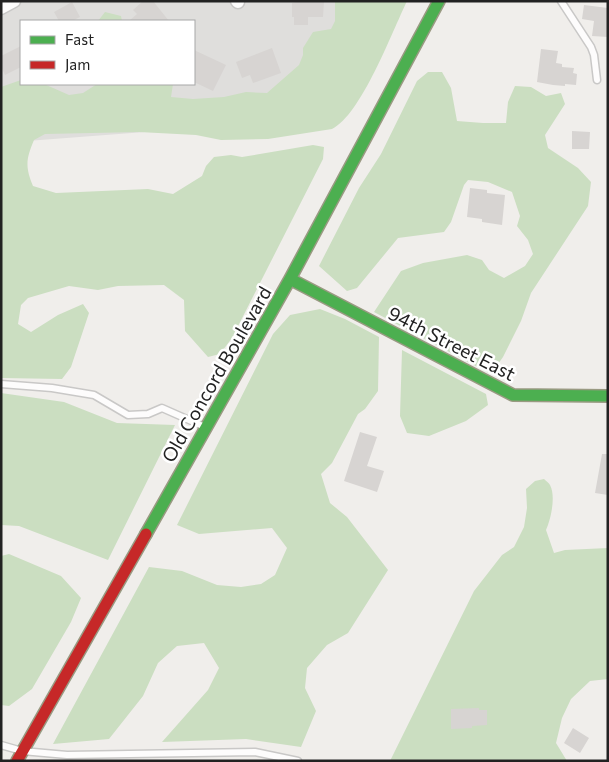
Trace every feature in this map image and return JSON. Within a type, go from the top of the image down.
[{"type":"street","points":[[1,8],[14,1]]},
{"type":"street","name":"Old Concord Boulevard","points":[[20,756],[290,279],[438,1]]},
{"type":"street","name":"94th Street East","points":[[290,279],[513,395],[608,396]]},
{"type":"lane","points":[[561,1],[591,47],[594,55],[597,80]]},
{"type":"lane","points":[[1,384],[94,394],[128,415],[148,414],[162,408],[206,428]]},
{"type":"lane","points":[[1,745],[20,756],[255,752],[298,761]]},
{"type":"shaded area","points":[[1,1],[401,1],[339,117],[1,143]]},
{"type":"green space","points":[[335,1],[407,1],[365,91],[343,121],[332,129],[268,139],[221,140],[196,135],[139,132],[45,134],[34,140],[29,153],[28,168],[33,186],[56,193],[148,189],[173,194],[202,176],[206,166],[214,157],[231,155],[242,157],[313,145],[324,147],[323,159],[232,338],[220,354],[208,357],[185,331],[184,300],[164,285],[118,286],[98,290],[69,286],[28,298],[21,305],[18,324],[31,332],[58,315],[83,304],[89,313],[71,367],[62,379],[1,378],[1,87],[20,80],[20,85],[46,85],[69,95],[83,93],[95,85],[173,85],[171,97],[193,99],[224,97],[246,92],[267,93],[299,65],[303,55],[303,48],[313,32],[331,29],[335,21]]},
{"type":"green space","points":[[105,12],[121,16],[122,20],[99,20]]},
{"type":"green space","points":[[428,72],[442,72],[451,88],[457,121],[506,123],[508,102],[515,86],[531,87],[546,96],[561,93],[565,104],[545,135],[548,148],[578,168],[591,182],[588,206],[531,293],[521,321],[503,357],[491,374],[374,312],[401,271],[423,263],[467,255],[482,260],[489,270],[504,278],[525,266],[533,254],[528,240],[517,226],[520,216],[512,192],[488,182],[468,180],[464,185],[451,222],[444,232],[398,238],[357,288],[347,291],[319,266],[359,188],[381,154],[417,81]]},
{"type":"green space","points":[[320,309],[345,319],[379,337],[378,391],[365,409],[358,414],[332,463],[321,474],[330,503],[347,517],[388,570],[348,633],[327,645],[307,668],[305,688],[316,711],[301,747],[246,739],[162,742],[208,690],[219,668],[204,643],[177,646],[158,663],[143,696],[109,739],[53,744],[149,567],[182,571],[217,585],[241,587],[261,584],[275,575],[287,548],[272,528],[199,534],[177,525],[273,334],[290,315]]},
{"type":"green space","points":[[402,350],[486,394],[488,405],[466,421],[429,436],[407,433],[400,416]]},
{"type":"green space","points":[[1,393],[64,402],[117,423],[175,425],[108,560],[19,526],[1,525]]},
{"type":"green space","points":[[544,479],[550,485],[553,495],[550,520],[546,530],[554,553],[565,550],[608,548],[608,679],[590,681],[571,699],[562,718],[556,743],[567,761],[390,761],[474,591],[502,555],[514,547],[524,527],[527,508],[526,489],[535,481]]},
{"type":"green space","points":[[9,554],[61,576],[81,598],[71,622],[32,689],[9,706],[1,705],[1,556]]},
{"type":"building","points":[[143,1],[153,1],[168,20],[130,20],[137,14],[133,10]]},
{"type":"building","points":[[324,1],[323,17],[308,17],[308,25],[294,25],[292,3]]},
{"type":"building","points":[[72,2],[80,17],[74,20],[58,20],[54,12]]},
{"type":"building","points":[[584,5],[608,8],[608,37],[592,36],[594,21],[582,19]]},
{"type":"building","points":[[20,46],[20,68],[5,75],[1,66],[1,56]]},
{"type":"building","points":[[272,48],[281,73],[253,83],[250,75],[242,78],[236,62]]},
{"type":"building","points":[[541,49],[558,51],[556,63],[562,64],[562,67],[574,68],[573,73],[577,74],[576,85],[565,84],[565,86],[537,82]]},
{"type":"building","points":[[195,50],[226,65],[213,91],[195,82]]},
{"type":"building","points":[[572,131],[590,132],[589,149],[572,149]]},
{"type":"building","points":[[470,188],[487,190],[487,193],[505,195],[502,225],[482,222],[482,219],[467,217]]},
{"type":"building","points":[[360,432],[377,437],[367,466],[384,471],[377,492],[344,481]]},
{"type":"building","points":[[602,454],[608,454],[608,495],[595,493]]},
{"type":"building","points":[[479,708],[479,710],[487,710],[487,725],[451,729],[451,709]]},
{"type":"building","points":[[573,728],[589,738],[580,753],[564,743]]},
{"type":"traffic: fast","points":[[146,534],[290,279],[439,1]]},
{"type":"traffic: fast","points":[[290,279],[513,395],[608,396]]},
{"type":"traffic: jam","points":[[17,761],[146,534]]}]
